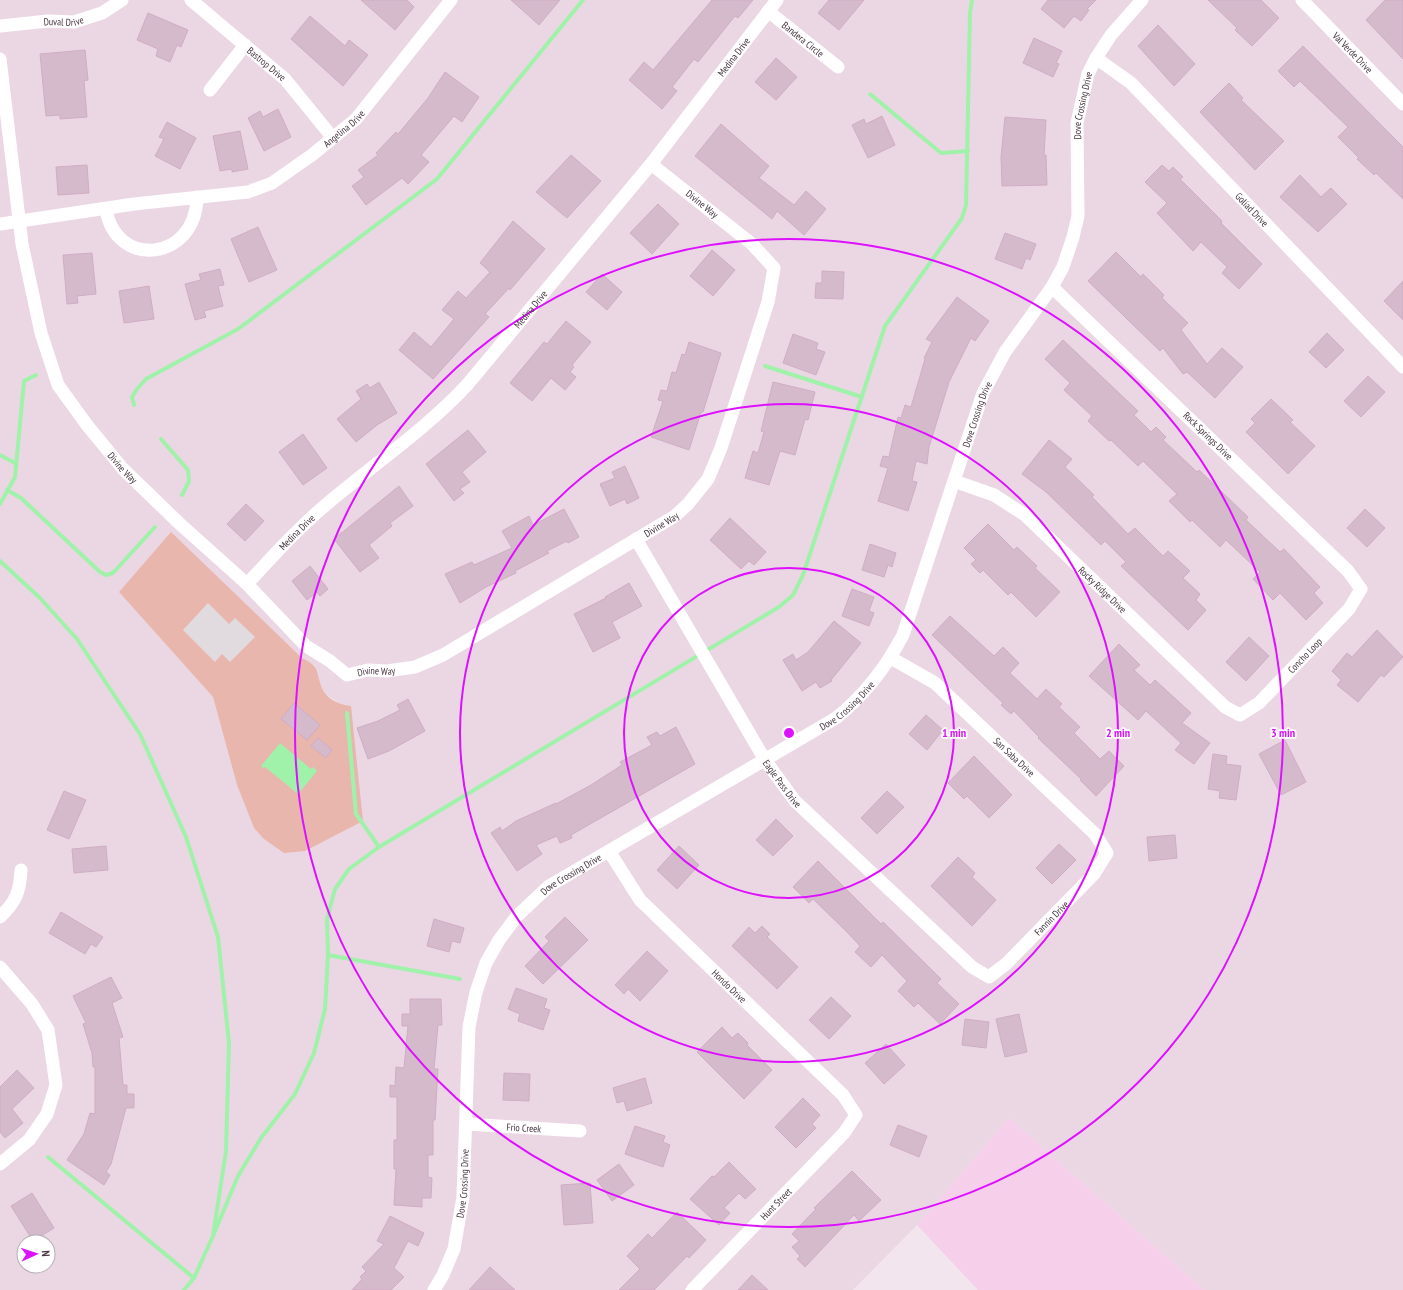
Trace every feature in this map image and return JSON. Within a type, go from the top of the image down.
[{"type":"street","name":"Duval Drive","points":[[0,26],[48,21],[74,22],[102,13],[122,0]]},
{"type":"street","name":"Bastrop Drive","points":[[191,0],[285,79],[333,138]]},
{"type":"street","name":"Angelina Drive","points":[[0,224],[19,220],[197,197],[248,192],[261,188],[283,176],[333,138],[364,110],[451,0]]},
{"type":"street","name":"Medina Drive","points":[[247,584],[311,518],[444,410],[472,379],[651,164],[777,0]]},
{"type":"street","name":"Dove Crossing Drive","points":[[434,1290],[443,1275],[454,1248],[463,1197],[467,1124],[469,1027],[476,992],[486,963],[499,940],[517,916],[550,886],[836,718],[851,706],[868,688],[891,658],[903,635],[983,393],[989,379],[1005,352],[1052,287],[1063,266],[1078,216],[1077,123],[1088,74],[1110,35],[1142,0]]},
{"type":"street","name":"Val Verde Drive","points":[[1302,0],[1403,104]]},
{"type":"street","name":"Bandera Circle","points":[[768,12],[838,67]]},
{"type":"street","points":[[210,90],[244,45]]},
{"type":"street","name":"Goliad Drive","points":[[1096,58],[1131,83],[1403,367]]},
{"type":"street","name":"Divine Way","points":[[0,59],[19,220],[30,287],[41,333],[58,385],[87,425],[123,469],[180,524],[247,584],[306,646],[330,661],[347,675],[368,670],[387,671],[415,667],[443,655],[674,516],[688,504],[708,479],[721,448],[766,309],[774,268],[752,244],[651,164]]},
{"type":"street","points":[[106,209],[112,227],[124,241],[141,249],[160,249],[177,242],[191,228],[195,218],[197,197]]},
{"type":"street","name":"Rock Springs Drive","points":[[1052,287],[1348,571],[1361,589]]},
{"type":"street","name":"Rocky Ridge Drive","points":[[954,481],[994,495],[1025,515],[1225,707],[1240,714]]},
{"type":"street","name":"Eagle Pass Drive","points":[[636,539],[765,760],[795,801],[972,967],[989,977]]},
{"type":"street","name":"Concho Loop","points":[[1240,714],[1259,703],[1349,610],[1361,589]]},
{"type":"street","name":"San Saba Drive","points":[[891,658],[935,683],[1095,834],[1107,853]]},
{"type":"street","name":"Hondo Drive","points":[[609,851],[640,900],[843,1096],[856,1115]]},
{"type":"street","name":"Fannin Drive","points":[[989,977],[1006,964],[1094,874],[1107,853]]},
{"type":"street","points":[[0,916],[15,900],[20,886],[20,870]]},
{"type":"street","points":[[0,967],[32,1004],[48,1030],[56,1085],[48,1114],[29,1140],[0,1164]]},
{"type":"street","name":"Hunt Street","points":[[692,1290],[844,1133],[856,1115]]},
{"type":"street","name":"Frio Creek","points":[[467,1124],[580,1131]]},
{"type":"shaded area","points":[[0,0],[1403,0],[1403,1290],[1204,1290],[1009,1118],[917,1225],[853,1290],[0,1290]],"holes":[[[171,533],[302,658],[314,665],[317,669],[320,684],[325,694],[339,703],[351,706],[254,828],[237,785],[213,697],[119,592]]]},
{"type":"shaded area","points":[[171,532],[302,658],[314,666],[327,696],[340,704],[351,706],[363,821],[305,851],[284,853],[264,839],[254,828],[237,785],[213,697],[119,592]]},
{"type":"shaded area","points":[[208,603],[229,624],[235,618],[255,637],[230,662],[222,654],[215,662],[183,630]]},
{"type":"shaded area","points":[[280,743],[311,769],[313,767],[317,771],[298,794],[265,767],[263,768],[261,766]]},
{"type":"shaded area","points":[[1009,1118],[1204,1290],[978,1290],[917,1225]]},
{"type":"building","points":[[361,0],[407,0],[414,7],[395,30]]},
{"type":"building","points":[[511,0],[560,0],[539,25]]},
{"type":"building","points":[[712,0],[753,0],[738,18],[735,16],[698,62],[694,59],[672,87],[677,91],[662,109],[629,80],[644,62],[653,70]]},
{"type":"building","points":[[829,0],[864,0],[839,30],[818,13]]},
{"type":"building","points":[[1048,0],[1096,0],[1087,9],[1089,10],[1081,21],[1074,16],[1064,28],[1041,9]]},
{"type":"building","points":[[1208,0],[1261,0],[1279,18],[1252,46],[1235,30],[1237,28]]},
{"type":"building","points":[[1385,0],[1403,0],[1403,59],[1366,20]]},
{"type":"building","points":[[148,13],[188,30],[181,47],[177,45],[170,62],[156,56],[158,49],[137,40]]},
{"type":"building","points":[[310,16],[345,46],[349,40],[368,55],[343,86],[291,39]]},
{"type":"building","points":[[1158,25],[1195,64],[1174,86],[1138,46]]},
{"type":"building","points":[[1034,38],[1062,51],[1056,63],[1059,64],[1053,77],[1023,63]]},
{"type":"building","points":[[1303,46],[1403,147],[1403,199],[1376,173],[1374,175],[1357,159],[1359,158],[1338,137],[1348,127],[1300,81],[1294,87],[1278,71]]},
{"type":"building","points":[[85,50],[88,80],[84,81],[87,117],[60,119],[60,115],[46,116],[40,54]]},
{"type":"building","points":[[776,58],[797,77],[776,100],[755,82]]},
{"type":"building","points":[[445,72],[479,97],[462,122],[454,116],[421,155],[429,162],[408,184],[402,178],[366,205],[352,186],[364,177],[358,170],[378,155],[376,153],[396,132],[398,134],[428,98]]},
{"type":"building","points":[[1229,83],[1243,98],[1241,100],[1284,141],[1255,170],[1200,112]]},
{"type":"building","points":[[278,109],[291,137],[264,151],[248,118],[260,111],[263,117]]},
{"type":"building","points":[[882,116],[895,145],[868,158],[852,125],[864,119],[866,124]]},
{"type":"building","points":[[1005,117],[1046,120],[1044,155],[1046,155],[1047,185],[1002,186],[1001,157]]},
{"type":"building","points":[[167,122],[196,138],[180,169],[155,156],[164,139],[159,137]]},
{"type":"building","points":[[721,124],[769,166],[759,178],[794,205],[806,191],[826,209],[804,235],[777,211],[772,219],[695,156]]},
{"type":"building","points":[[240,131],[248,169],[232,172],[232,169],[220,171],[213,136]]},
{"type":"building","points":[[571,155],[601,181],[567,218],[536,192]]},
{"type":"building","points":[[87,165],[89,193],[58,195],[56,167]]},
{"type":"building","points":[[1162,165],[1169,171],[1173,167],[1183,177],[1180,179],[1262,264],[1239,289],[1222,273],[1227,267],[1201,242],[1193,251],[1157,213],[1167,203],[1145,182]]},
{"type":"building","points":[[1300,175],[1321,197],[1331,188],[1347,204],[1318,232],[1280,197]]},
{"type":"building","points":[[658,204],[679,224],[652,254],[630,233]]},
{"type":"building","points":[[513,221],[545,249],[510,290],[509,288],[485,314],[489,317],[433,379],[399,350],[414,332],[431,347],[454,319],[442,310],[458,291],[466,298],[490,272],[480,263]]},
{"type":"building","points":[[258,227],[277,270],[249,282],[231,239]]},
{"type":"building","points":[[1005,233],[1036,244],[1030,260],[1026,258],[1022,269],[995,259]]},
{"type":"building","points":[[712,250],[735,270],[713,296],[690,276]]},
{"type":"building","points":[[1116,252],[1141,277],[1143,274],[1164,295],[1162,298],[1188,323],[1181,330],[1207,364],[1222,348],[1243,367],[1215,398],[1187,372],[1183,374],[1163,348],[1160,351],[1088,281]]},
{"type":"building","points":[[92,253],[96,294],[77,296],[78,303],[67,304],[63,255]]},
{"type":"building","points":[[220,269],[224,285],[218,286],[223,306],[204,311],[206,317],[195,320],[185,284],[201,280],[199,274]]},
{"type":"building","points":[[822,271],[844,272],[843,299],[815,298],[816,283],[822,283]]},
{"type":"building","points":[[602,274],[622,292],[607,310],[586,292]]},
{"type":"building","points":[[1403,281],[1403,320],[1384,301]]},
{"type":"building","points":[[149,286],[154,319],[124,323],[119,291]]},
{"type":"building","points":[[957,297],[989,321],[975,341],[971,338],[949,382],[929,447],[927,464],[916,461],[912,481],[917,482],[908,511],[878,501],[888,468],[880,466],[883,456],[889,457],[898,417],[901,418],[905,405],[911,407],[925,359],[924,358],[932,342],[926,339]]},
{"type":"building","points":[[566,321],[591,342],[572,365],[574,367],[570,372],[576,377],[565,390],[551,378],[532,401],[510,383],[544,342],[547,344]]},
{"type":"building","points":[[1327,333],[1344,350],[1326,368],[1309,352]]},
{"type":"building","points":[[793,334],[818,343],[816,349],[825,352],[816,375],[783,363]]},
{"type":"building","points":[[1063,340],[1138,411],[1134,415],[1151,432],[1156,427],[1166,437],[1163,440],[1197,472],[1199,470],[1248,517],[1246,520],[1280,552],[1284,549],[1320,587],[1314,593],[1323,603],[1306,620],[1280,593],[1273,600],[1253,579],[1260,572],[1226,540],[1220,547],[1192,520],[1190,522],[1169,501],[1177,494],[1143,461],[1138,466],[1111,440],[1109,441],[1088,421],[1092,416],[1064,390],[1070,383],[1045,359]]},
{"type":"building","points":[[689,342],[721,353],[703,412],[701,412],[689,450],[651,437],[663,401],[658,400],[661,390],[667,391],[672,372],[676,373],[682,354],[685,355]]},
{"type":"building","points":[[1368,376],[1385,392],[1361,417],[1344,401]]},
{"type":"building","points":[[379,382],[397,413],[377,425],[356,442],[337,419],[361,399],[356,391],[367,384],[370,388]]},
{"type":"building","points":[[773,382],[815,392],[808,420],[805,419],[795,455],[780,451],[769,485],[745,478],[753,451],[758,453],[764,432],[761,431]]},
{"type":"building","points":[[1271,399],[1293,420],[1290,422],[1315,446],[1288,474],[1246,432],[1255,423],[1251,419]]},
{"type":"building","points":[[468,430],[486,452],[462,472],[470,482],[460,489],[464,493],[454,501],[426,464]]},
{"type":"building","points":[[303,434],[327,468],[303,485],[279,452]]},
{"type":"building","points":[[1049,440],[1072,459],[1065,467],[1094,495],[1092,497],[1128,534],[1135,528],[1163,556],[1168,551],[1190,571],[1183,578],[1200,594],[1196,600],[1206,610],[1188,630],[1121,566],[1126,562],[1105,541],[1101,545],[1046,492],[1022,474]]},
{"type":"building","points":[[625,466],[639,498],[627,504],[625,499],[610,506],[600,484],[615,478],[612,472]]},
{"type":"building","points":[[399,486],[413,506],[390,523],[392,526],[369,545],[379,558],[360,572],[334,539]]},
{"type":"building","points":[[246,504],[264,521],[245,541],[227,524]]},
{"type":"building","points":[[564,509],[579,537],[547,551],[549,553],[515,571],[516,573],[486,587],[460,603],[445,574],[472,562],[474,565],[512,548],[502,531],[529,516],[533,525]]},
{"type":"building","points":[[1365,509],[1385,528],[1367,547],[1347,528]]},
{"type":"building","points":[[730,518],[766,552],[754,565],[749,561],[741,569],[710,540]]},
{"type":"building","points":[[988,524],[1014,550],[1017,547],[1037,566],[1035,568],[1060,592],[1036,617],[1011,592],[1008,595],[983,570],[980,573],[971,564],[976,560],[964,548]]},
{"type":"building","points":[[870,544],[896,553],[892,567],[888,565],[884,577],[862,570]]},
{"type":"building","points":[[310,566],[328,589],[320,596],[317,592],[307,600],[292,581]]},
{"type":"building","points":[[629,583],[642,606],[612,622],[620,638],[593,652],[574,614],[606,598],[605,597]]},
{"type":"building","points":[[852,589],[874,597],[869,611],[874,613],[869,626],[842,616]]},
{"type":"building","points":[[950,616],[994,656],[1003,647],[1019,663],[1010,673],[1037,699],[1046,689],[1062,704],[1059,707],[1080,727],[1074,733],[1100,759],[1109,751],[1124,766],[1096,796],[1080,780],[1081,779],[1038,738],[1039,737],[1014,711],[1011,714],[1001,705],[1003,703],[932,635]]},
{"type":"building","points":[[834,621],[861,643],[831,680],[832,681],[820,688],[816,682],[802,691],[783,660],[793,654],[796,660],[808,652]]},
{"type":"building","points":[[1377,630],[1403,657],[1384,677],[1381,675],[1358,702],[1337,685],[1341,680],[1332,671],[1347,653],[1352,657]]},
{"type":"building","points":[[1249,637],[1269,656],[1246,681],[1226,662]]},
{"type":"building","points":[[1119,644],[1140,665],[1134,670],[1150,685],[1155,680],[1191,713],[1182,723],[1210,743],[1194,764],[1175,750],[1181,743],[1146,711],[1138,720],[1089,676]]},
{"type":"building","points":[[408,699],[425,731],[389,751],[368,759],[357,728],[378,721],[400,710],[397,705]]},
{"type":"building","points":[[294,703],[320,725],[307,740],[281,719]]},
{"type":"building","points":[[926,715],[943,730],[927,750],[909,734]]},
{"type":"building","points":[[676,727],[695,764],[571,835],[572,838],[560,843],[557,836],[536,845],[542,854],[517,871],[491,833],[500,827],[502,831],[516,821],[556,804],[591,785],[622,765],[620,762],[652,745],[647,737],[657,732],[660,736]]},
{"type":"building","points":[[318,738],[332,750],[326,758],[311,746]]},
{"type":"building","points":[[1285,740],[1306,782],[1281,795],[1259,754]]},
{"type":"building","points":[[1213,754],[1227,756],[1226,764],[1241,766],[1236,800],[1219,798],[1220,791],[1208,789]]},
{"type":"building","points":[[974,756],[1012,795],[989,818],[967,796],[964,799],[948,783]]},
{"type":"building","points":[[64,791],[86,800],[69,839],[47,830]]},
{"type":"building","points":[[887,791],[904,807],[877,834],[861,818]]},
{"type":"building","points":[[776,819],[793,836],[773,856],[756,840]]},
{"type":"building","points":[[1175,835],[1177,858],[1149,861],[1147,837]]},
{"type":"building","points":[[1059,844],[1076,860],[1052,884],[1036,868]]},
{"type":"building","points":[[106,846],[108,870],[74,873],[72,849]]},
{"type":"building","points":[[679,846],[699,865],[677,889],[657,870]]},
{"type":"building","points":[[958,857],[975,873],[972,877],[996,900],[972,926],[931,886]]},
{"type":"building","points":[[818,861],[881,924],[883,922],[941,979],[937,983],[959,1004],[940,1024],[918,1003],[914,1007],[898,991],[907,981],[882,955],[871,967],[855,952],[860,946],[847,932],[813,899],[809,903],[793,887]]},
{"type":"building","points":[[61,912],[103,937],[96,947],[91,944],[85,954],[49,933]]},
{"type":"building","points":[[565,917],[588,940],[543,984],[525,966],[549,941],[545,937]]},
{"type":"building","points":[[434,919],[464,928],[460,943],[452,941],[449,952],[427,946]]},
{"type":"building","points":[[762,926],[770,934],[767,937],[798,967],[777,989],[732,946],[749,927],[755,933]]},
{"type":"building","points":[[647,951],[668,971],[640,1001],[628,989],[624,994],[615,985]]},
{"type":"building","points":[[111,977],[122,998],[112,1003],[123,1037],[119,1038],[123,1085],[127,1085],[127,1094],[134,1094],[134,1108],[126,1108],[111,1164],[106,1172],[110,1175],[104,1185],[67,1160],[84,1134],[90,1113],[95,1114],[95,1067],[93,1067],[92,1053],[83,1024],[86,1023],[73,996]]},
{"type":"building","points":[[516,988],[547,999],[544,1008],[550,1010],[543,1030],[518,1021],[520,1014],[508,1009]]},
{"type":"building","points":[[831,997],[851,1016],[829,1039],[809,1020]]},
{"type":"building","points":[[410,999],[441,999],[442,1025],[438,1025],[434,1069],[438,1069],[435,1120],[433,1120],[433,1155],[428,1155],[428,1177],[432,1178],[431,1198],[422,1198],[422,1207],[394,1205],[396,1169],[394,1169],[394,1140],[397,1140],[397,1097],[390,1097],[390,1085],[395,1086],[396,1067],[404,1068],[408,1026],[402,1026],[402,1014],[410,1014]]},
{"type":"building","points":[[1019,1014],[1027,1052],[1005,1057],[996,1019]]},
{"type":"building","points":[[965,1019],[989,1022],[986,1048],[962,1045]]},
{"type":"building","points":[[722,1027],[732,1038],[738,1033],[748,1043],[747,1045],[772,1070],[744,1099],[697,1052]]},
{"type":"building","points":[[886,1044],[905,1065],[884,1084],[865,1063]]},
{"type":"building","points":[[17,1070],[34,1088],[12,1109],[23,1123],[5,1138],[0,1132],[0,1087]]},
{"type":"building","points":[[504,1073],[530,1074],[529,1101],[503,1100]]},
{"type":"building","points":[[645,1078],[652,1103],[627,1111],[624,1101],[617,1103],[613,1088]]},
{"type":"building","points":[[803,1098],[820,1115],[812,1124],[816,1128],[796,1148],[775,1127]]},
{"type":"building","points":[[898,1125],[927,1136],[919,1157],[890,1145]]},
{"type":"building","points":[[635,1126],[665,1136],[663,1142],[670,1145],[663,1167],[625,1154]]},
{"type":"building","points":[[729,1162],[756,1189],[745,1199],[739,1193],[724,1208],[730,1213],[719,1225],[690,1199],[712,1176],[714,1177]]},
{"type":"building","points":[[619,1164],[634,1185],[612,1201],[597,1180]]},
{"type":"building","points":[[852,1171],[881,1200],[859,1221],[854,1215],[805,1267],[797,1259],[800,1256],[792,1247],[799,1241],[792,1234],[816,1209],[814,1208]]},
{"type":"building","points":[[590,1183],[593,1223],[564,1225],[561,1185]]},
{"type":"building","points":[[32,1193],[54,1228],[44,1234],[29,1234],[11,1206]]},
{"type":"building","points":[[677,1212],[706,1240],[689,1258],[687,1256],[654,1290],[619,1290],[640,1269],[627,1256],[648,1234],[652,1238]]},
{"type":"building","points":[[390,1216],[424,1233],[418,1246],[408,1241],[394,1268],[404,1277],[391,1290],[352,1290],[362,1279],[360,1277],[366,1271],[362,1267],[384,1244],[377,1241]]},
{"type":"building","points":[[490,1267],[515,1290],[469,1290]]},
{"type":"building","points":[[752,1275],[768,1290],[738,1290]]},
{"type":"waterway","points":[[134,405],[132,397],[146,379],[238,329],[437,179],[583,0]]},
{"type":"waterway","points":[[213,1236],[238,1176],[261,1138],[295,1094],[314,1053],[325,1009],[328,955],[327,919],[335,889],[349,869],[379,847],[779,607],[793,595],[803,575],[885,326],[962,218],[966,205],[970,13],[972,0]]},
{"type":"waterway","points":[[870,94],[941,153],[968,151]]},
{"type":"waterway","points":[[765,366],[862,397]]},
{"type":"waterway","points":[[0,504],[15,477],[24,381],[36,375]]},
{"type":"waterway","points":[[161,439],[188,470],[189,481],[182,495]]},
{"type":"waterway","points":[[0,455],[15,463]]},
{"type":"waterway","points":[[7,490],[21,498],[100,572],[106,575],[113,573],[155,527]]},
{"type":"waterway","points":[[0,561],[40,598],[77,639],[140,734],[186,837],[218,937],[229,1043],[226,1151],[213,1236],[194,1278],[184,1290]]},
{"type":"waterway","points":[[347,713],[356,814],[379,847]]},
{"type":"waterway","points":[[328,955],[460,979]]},
{"type":"waterway","points":[[48,1157],[194,1278]]}]
